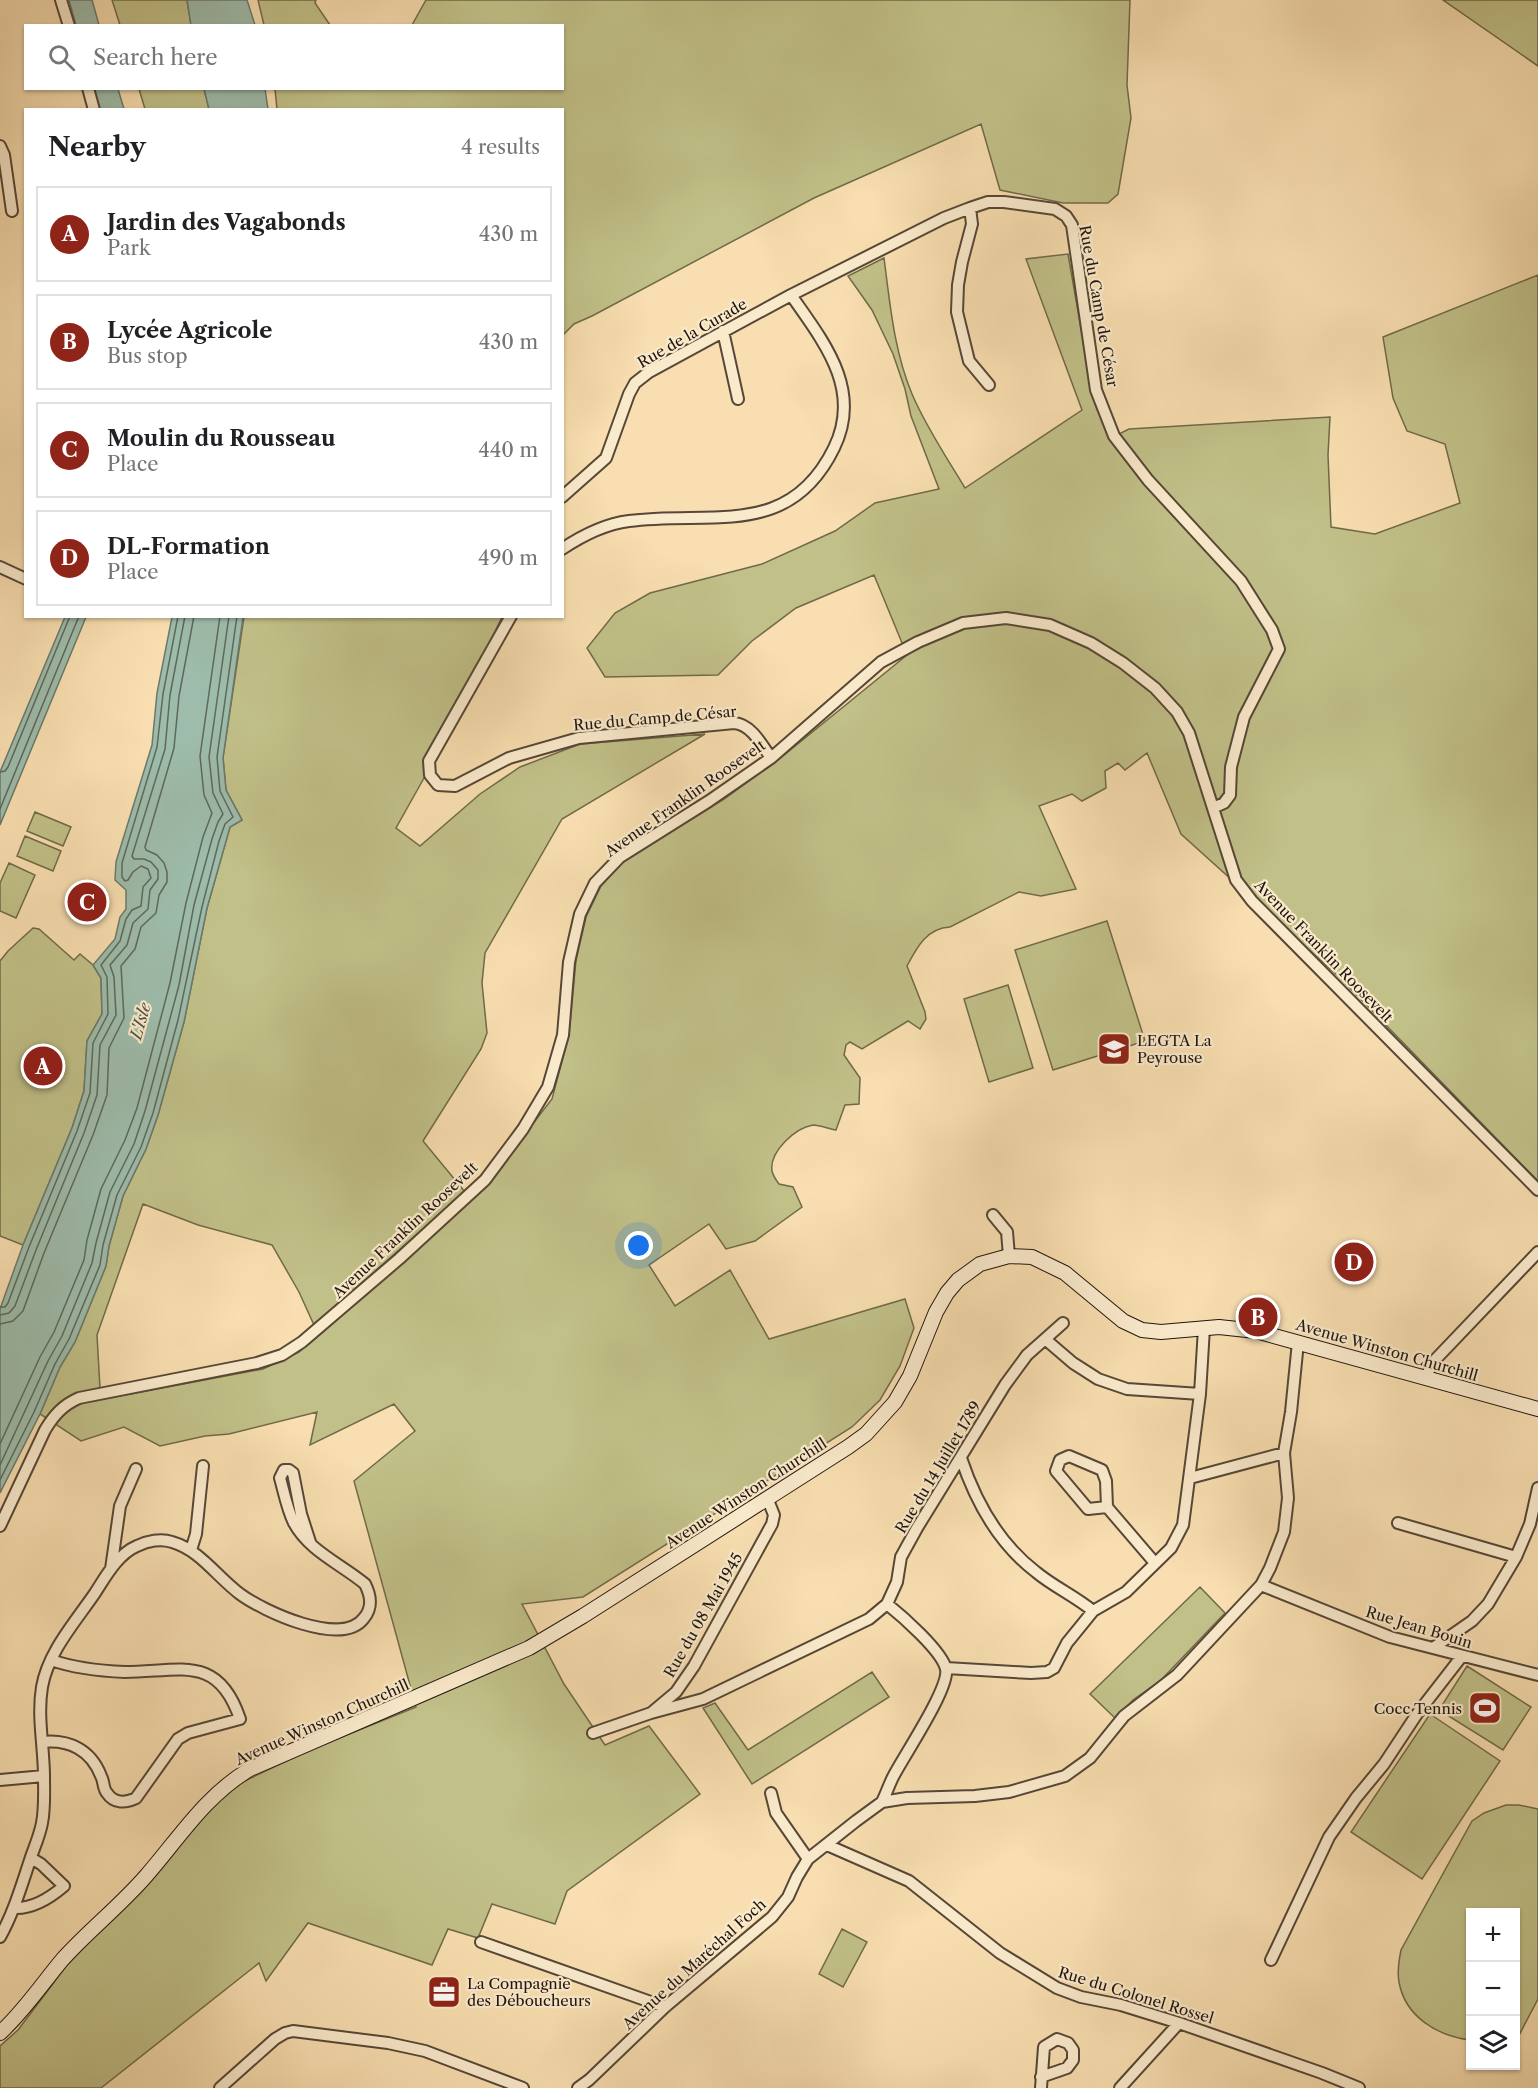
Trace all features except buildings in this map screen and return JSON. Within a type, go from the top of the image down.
[{"type":"main road","name":"Avenue Winston Churchill","points":[[0,2033],[27,2005],[63,1959],[145,1877],[206,1804],[230,1781],[250,1769],[529,1648],[584,1616],[848,1447],[881,1420],[895,1402],[910,1376],[936,1312],[947,1293],[958,1280],[980,1264],[1009,1256],[1032,1257],[1055,1267],[1101,1305],[1130,1325],[1161,1332],[1204,1328],[1256,1331],[1538,1409]]},
{"type":"street","points":[[61,0],[68,24]]},
{"type":"street","points":[[89,90],[93,108]]},
{"type":"street","points":[[0,146],[4,155],[12,211]]},
{"type":"street","name":"Rue du Camp de César","points":[[791,295],[944,218],[988,202],[1055,209],[1065,216],[1072,225],[1096,390],[1114,436],[1148,480],[1241,581],[1272,630],[1279,649],[1244,717],[1231,767],[1230,795],[1224,803],[1212,808]]},
{"type":"street","points":[[970,208],[972,224],[958,285],[957,312],[969,361],[989,385]]},
{"type":"street","points":[[564,548],[581,536],[603,527],[629,521],[747,516],[777,507],[799,495],[815,480],[838,442],[844,418],[842,388],[837,367],[827,346],[791,295]]},
{"type":"street","name":"Rue de la Curade","points":[[564,495],[606,458],[635,382],[649,372],[791,295]]},
{"type":"street","points":[[723,331],[738,399]]},
{"type":"street","points":[[0,567],[24,578]]},
{"type":"street","name":"Rue du Camp de César","points":[[510,618],[429,761],[430,775],[438,784],[455,786],[509,758],[579,738],[734,723],[748,727],[771,758]]},
{"type":"street","name":"Avenue Franklin Roosevelt","points":[[0,1526],[45,1430],[54,1416],[67,1403],[79,1398],[257,1363],[282,1355],[302,1342],[373,1282],[485,1179],[523,1129],[548,1087],[563,1035],[571,952],[580,914],[595,883],[620,857],[709,801],[771,758],[881,662],[918,642],[963,623],[1006,618],[1050,625],[1091,643],[1123,663],[1155,688],[1177,712],[1188,733],[1236,880],[1252,900],[1538,1190]]},
{"type":"street","points":[[993,1215],[1006,1232],[1009,1256]]},
{"type":"street","points":[[1425,1378],[1434,1361],[1538,1252]]},
{"type":"street","name":"Rue du 14 Juillet 1789","points":[[887,1604],[897,1582],[901,1557],[1018,1366],[1063,1323]]},
{"type":"street","points":[[946,1668],[1047,1672],[1054,1668],[1066,1643],[1093,1611],[1126,1592],[1171,1548],[1183,1525],[1200,1394],[1204,1328]]},
{"type":"street","points":[[1046,1339],[1073,1363],[1098,1378],[1127,1389],[1200,1394]]},
{"type":"street","points":[[882,1802],[907,1798],[975,1796],[1009,1792],[1065,1776],[1090,1758],[1124,1716],[1177,1675],[1261,1585],[1284,1532],[1288,1498],[1284,1453],[1291,1412],[1298,1342]]},
{"type":"street","points":[[1190,1478],[1284,1453]]},
{"type":"street","points":[[1107,1507],[1088,1509],[1056,1471],[1060,1460],[1069,1456],[1102,1470],[1106,1481],[1107,1507],[1155,1563]]},
{"type":"street","points":[[961,1458],[969,1483],[981,1508],[999,1537],[1035,1572],[1093,1611]]},
{"type":"street","points":[[191,1550],[203,1466]]},
{"type":"street","points":[[111,1569],[120,1506],[136,1469]]},
{"type":"street","points":[[0,1937],[14,1908],[42,1822],[44,1776],[40,1722],[42,1686],[51,1660],[111,1569],[126,1552],[144,1543],[158,1540],[171,1541],[191,1550],[241,1594],[289,1619],[318,1627],[349,1629],[368,1612],[371,1600],[365,1584],[325,1556],[310,1542],[297,1528],[287,1507],[280,1478],[284,1470],[293,1473],[301,1514],[310,1542]]},
{"type":"street","points":[[1433,1648],[1472,1621],[1488,1605],[1534,1526],[1538,1488]]},
{"type":"street","name":"Rue du 08 Mai 1945","points":[[593,1733],[651,1713],[676,1692],[694,1666],[772,1524],[774,1515],[768,1500]]},
{"type":"street","points":[[1398,1523],[1516,1557]]},
{"type":"street","name":"Rue Jean Bouin","points":[[1261,1585],[1390,1637],[1538,1676]]},
{"type":"street","points":[[651,1713],[704,1699],[869,1619],[887,1604],[934,1649],[946,1668],[946,1678],[938,1697],[892,1778],[882,1802]]},
{"type":"street","points":[[1271,1960],[1329,1838],[1356,1798],[1384,1764],[1417,1714],[1462,1656]]},
{"type":"street","points":[[42,1742],[67,1743],[81,1748],[91,1757],[101,1775],[106,1792],[114,1800],[126,1803],[136,1798],[178,1739],[193,1731],[240,1719],[227,1690],[220,1683],[194,1670],[125,1672],[97,1670],[51,1660]]},
{"type":"street","points":[[0,1780],[44,1776]]},
{"type":"street","points":[[771,1793],[776,1813],[808,1859]]},
{"type":"street","name":"Avenue du Maréchal Foch","points":[[578,2088],[664,2007],[772,1917],[788,1897],[797,1876],[808,1859],[882,1802]]},
{"type":"street","name":"Rue du Colonel Rossel","points":[[827,1845],[909,1881],[1000,1953],[1057,1988],[1081,1997],[1121,2005],[1179,2023],[1359,2088]]},
{"type":"street","points":[[14,1908],[27,1907],[43,1900],[64,1886],[41,1864],[31,1858]]},
{"type":"street","points":[[481,1942],[664,2007]]},
{"type":"street","points":[[1120,2088],[1179,2023]]},
{"type":"street","points":[[220,2088],[275,2039],[293,2031],[388,2043],[425,2051],[523,2088]]},
{"type":"shaded area","points":[[112,0],[187,0],[191,24],[120,24]]},
{"type":"shaded area","points":[[258,0],[316,0],[315,3],[329,24],[264,24]]},
{"type":"shaded area","points":[[426,0],[1130,0],[1127,85],[1131,118],[1118,194],[1108,203],[1063,203],[1000,190],[981,124],[814,198],[574,324],[564,334],[564,108],[277,108],[275,90],[564,90],[564,24],[413,24]]},
{"type":"shaded area","points":[[1443,0],[1538,0],[1538,66]]},
{"type":"shaded area","points":[[139,90],[204,90],[209,108],[145,108]]},
{"type":"shaded area","points":[[1068,254],[1092,392],[1109,439],[1129,429],[1330,417],[1328,455],[1331,527],[1375,534],[1460,503],[1445,444],[1407,431],[1393,398],[1383,337],[1538,275],[1538,1181],[1338,976],[1181,834],[1147,753],[1125,770],[1118,763],[1105,771],[1106,788],[1082,801],[1072,794],[1039,806],[1076,889],[1041,896],[1019,892],[950,927],[942,928],[929,935],[907,966],[925,1012],[926,1019],[920,1029],[908,1021],[862,1049],[850,1042],[846,1045],[844,1055],[860,1078],[859,1104],[845,1105],[836,1130],[816,1125],[806,1127],[791,1136],[775,1156],[772,1164],[774,1176],[779,1184],[793,1187],[802,1207],[755,1241],[726,1249],[709,1224],[649,1265],[675,1306],[730,1270],[769,1339],[905,1299],[914,1328],[900,1366],[880,1400],[852,1427],[583,1597],[522,1604],[564,1684],[605,1745],[649,1726],[700,1794],[567,1891],[555,1924],[492,1904],[478,1938],[448,1929],[432,1965],[308,1923],[266,1981],[259,1963],[101,2088],[0,2088],[0,2046],[18,2030],[67,1965],[152,1877],[211,1806],[234,1786],[312,1749],[416,1707],[354,1481],[415,1431],[394,1404],[310,1445],[317,1412],[229,1434],[205,1436],[160,1446],[124,1427],[81,1441],[40,1414],[60,1367],[75,1342],[106,1266],[109,1246],[123,1196],[146,1149],[158,1115],[184,1022],[207,908],[230,827],[242,820],[226,790],[223,758],[244,618],[502,618],[424,778],[396,828],[420,846],[480,794],[520,767],[580,744],[705,734],[562,819],[485,953],[482,983],[487,1033],[481,1049],[423,1141],[465,1192],[314,1325],[299,1292],[272,1245],[198,1225],[143,1204],[97,1335],[100,1388],[104,1399],[263,1369],[299,1352],[485,1186],[552,1099],[569,1035],[576,960],[586,917],[601,886],[625,860],[724,799],[773,764],[907,655],[874,575],[796,608],[752,641],[718,675],[605,677],[587,648],[615,613],[650,593],[762,564],[835,531],[875,503],[939,489],[911,416],[893,354],[872,310],[848,276],[884,258],[894,327],[906,378],[924,418],[965,488],[1082,410],[1026,259]]},
{"type":"shaded area","points":[[35,812],[71,827],[63,846],[27,831]]},
{"type":"shaded area","points":[[25,836],[61,851],[53,871],[17,856]]},
{"type":"shaded area","points":[[9,863],[35,875],[16,918],[0,911],[0,883]]},
{"type":"shaded area","points":[[1107,921],[1145,1041],[1053,1070],[1015,950]]},
{"type":"shaded area","points":[[33,928],[39,929],[74,960],[80,954],[93,965],[101,978],[102,1014],[87,1041],[84,1091],[72,1128],[23,1245],[0,1236],[0,961]]},
{"type":"shaded area","points":[[1008,985],[1033,1068],[989,1082],[964,999]]},
{"type":"shaded area","points":[[1200,1587],[1225,1613],[1161,1680],[1133,1700],[1115,1718],[1090,1694]]},
{"type":"shaded area","points":[[1467,1666],[1531,1707],[1503,1750],[1439,1710]]},
{"type":"shaded area","points":[[872,1672],[889,1697],[752,1784],[703,1708],[715,1703],[748,1750]]},
{"type":"shaded area","points":[[1430,1714],[1500,1761],[1422,1879],[1351,1832]]},
{"type":"shaded area","points":[[1506,1805],[1538,1809],[1538,1999],[1520,2033],[1520,1908],[1466,1908],[1466,2039],[1435,2029],[1416,2015],[1402,1994],[1398,1970],[1401,1950],[1472,1821],[1484,1813]]},
{"type":"shaded area","points":[[842,1929],[867,1942],[843,1987],[819,1974]]},
{"type":"water","points":[[69,0],[92,0],[99,24],[76,24]]},
{"type":"water","points":[[187,0],[247,0],[255,24],[191,24]]},
{"type":"water","points":[[94,90],[118,90],[124,108],[100,108]]},
{"type":"water","points":[[204,90],[265,90],[268,108],[209,108]]},
{"type":"water","points":[[65,618],[86,618],[0,825],[0,772]]},
{"type":"water","name":"L'Isle","points":[[172,618],[243,618],[223,758],[226,790],[242,820],[230,827],[207,908],[184,1022],[158,1115],[146,1149],[123,1196],[109,1246],[106,1266],[75,1342],[60,1367],[40,1414],[0,1493],[0,1309],[23,1245],[72,1128],[84,1091],[87,1041],[102,1014],[101,978],[93,965],[115,939],[120,917],[126,909],[126,890],[115,880],[116,862],[152,745],[157,693]]},
{"type":"place","name":"Moulin du Rousseau","points":[[87,902]]},
{"type":"place","name":"LEGTA La Peyrouse","points":[[1114,1049]]},
{"type":"place","name":"Jardin des Vagabonds","points":[[43,1066]]},
{"type":"place","name":"DL-Formation","points":[[1354,1262]]},
{"type":"place","name":"Lycée Agricole","points":[[1258,1317]]},
{"type":"place","name":"Cocc Tennis","points":[[1485,1708]]},
{"type":"place","name":"La Compagnie des Déboucheurs","points":[[444,1992]]}]
